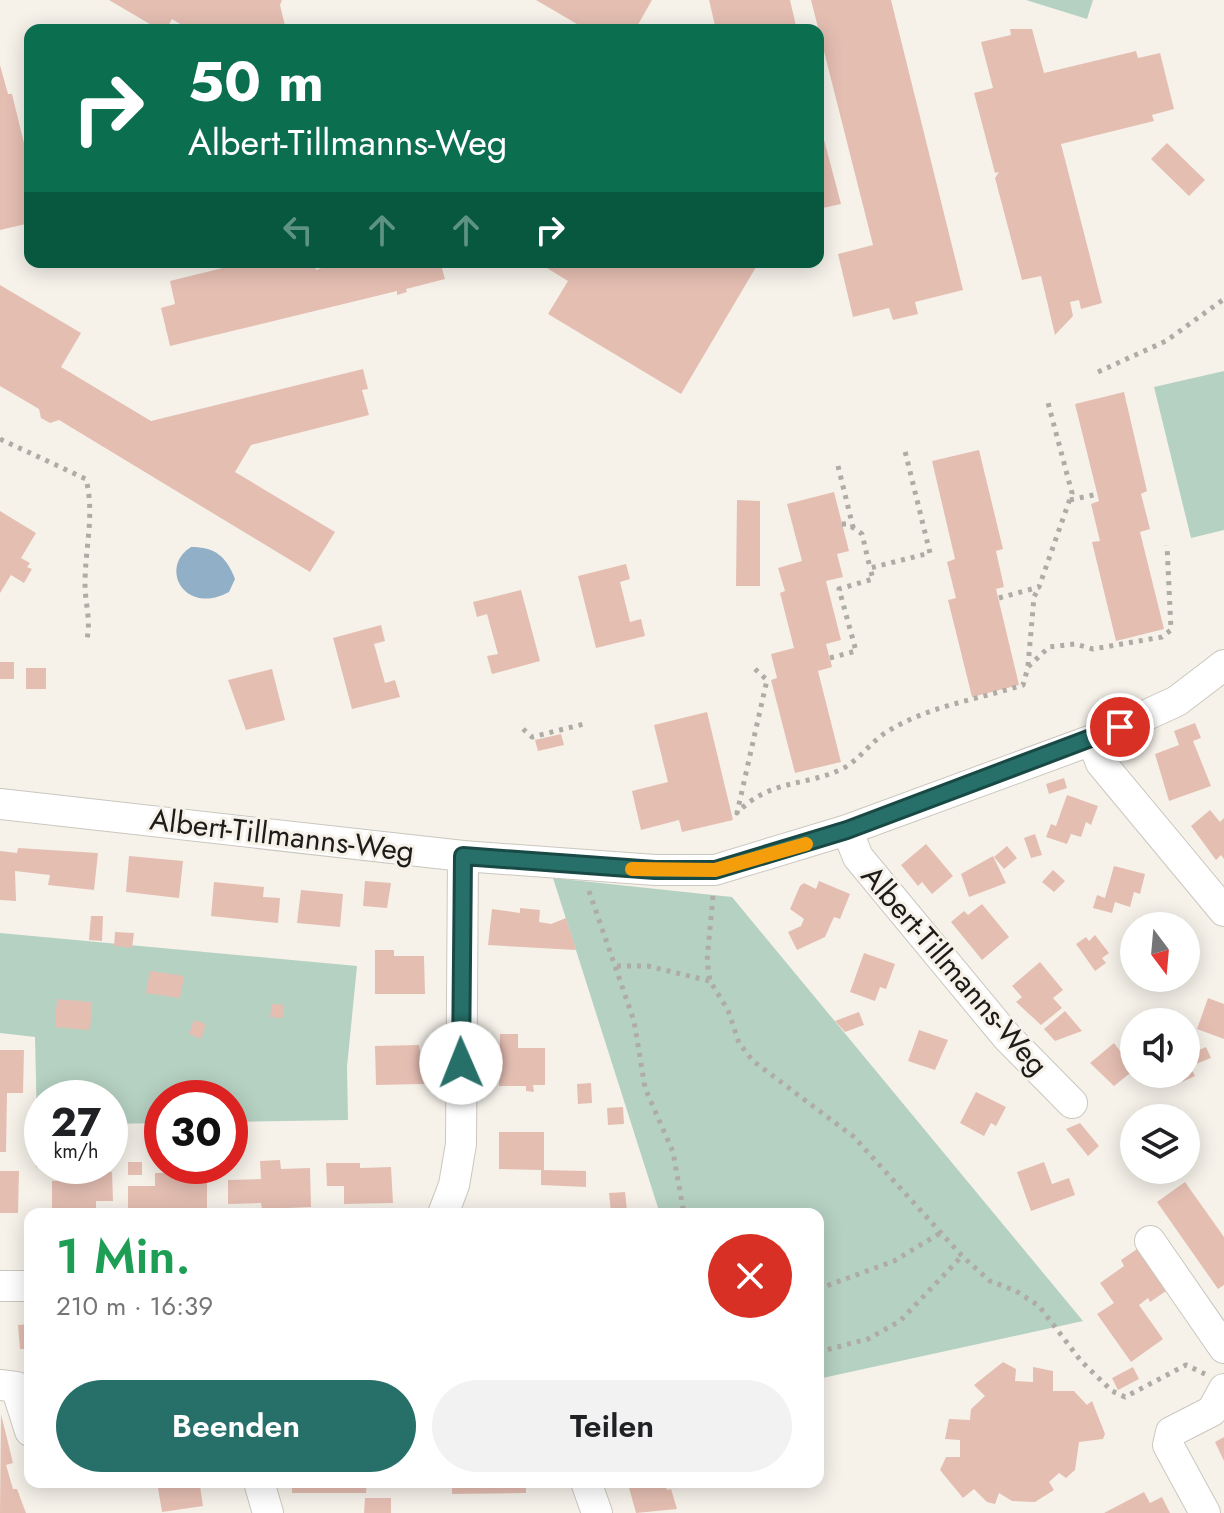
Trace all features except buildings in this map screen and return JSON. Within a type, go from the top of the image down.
[{"type":"street","name":"Albert-Tillmanns-Weg","points":[[0,804],[463,856],[579,865],[715,870],[847,830],[1092,740],[1177,701],[1224,665]]},
{"type":"street","points":[[1092,740],[1101,763],[1224,911]]},
{"type":"street","name":"Albert-Tillmanns-Weg","points":[[847,830],[858,857],[1007,1037],[1072,1103]]},
{"type":"street","points":[[445,1208],[454,1185],[461,1144],[463,856]]},
{"type":"street","points":[[1150,1241],[1224,1348]]},
{"type":"street","points":[[0,1286],[24,1286]]},
{"type":"street","points":[[1205,1513],[1168,1445],[1171,1432],[1212,1411],[1218,1383]]},
{"type":"street","points":[[0,1385],[16,1387],[24,1412]]},
{"type":"street","points":[[261,1488],[268,1513]]},
{"type":"street","points":[[588,1488],[597,1513]]},
{"type":"path","points":[[1098,372],[1166,341],[1224,299]]},
{"type":"path","points":[[755,669],[767,680],[737,813],[767,789],[844,768],[884,734],[934,708],[967,702],[1023,685],[1028,667],[1034,597],[1072,493],[1047,399]]},
{"type":"path","points":[[0,439],[86,479],[92,504],[85,572],[91,618],[87,639]]},
{"type":"path","points":[[870,568],[930,553],[904,447]]},
{"type":"path","points":[[838,466],[853,527]]},
{"type":"path","points":[[1069,500],[1098,494]]},
{"type":"path","points":[[830,658],[856,651],[839,589],[873,579],[862,534],[842,524]]},
{"type":"path","points":[[1028,667],[1049,647],[1061,644],[1101,648],[1162,637],[1171,630],[1167,545]]},
{"type":"path","points":[[999,598],[1039,587]]},
{"type":"path","points":[[523,729],[532,737],[588,723]]},
{"type":"path","points":[[579,865],[634,1021],[645,1088],[673,1152],[683,1208]]},
{"type":"path","points":[[715,870],[707,961],[710,981],[728,1010],[739,1043],[753,1061],[854,1137],[962,1256],[990,1281],[1016,1291],[1039,1306],[1081,1361],[1112,1391],[1125,1397],[1186,1365],[1218,1383]]},
{"type":"path","points":[[616,966],[648,966],[710,981]]},
{"type":"path","points":[[824,1287],[894,1261],[942,1232]]},
{"type":"path","points":[[824,1350],[868,1339],[900,1321],[962,1256]]},
{"type":"green space","points":[[1026,0],[1093,0],[1087,19]]},
{"type":"green space","points":[[1224,371],[1224,530],[1191,538],[1154,387]]},
{"type":"green space","points":[[553,878],[732,897],[1083,1321],[824,1378],[824,1208],[658,1208]]},
{"type":"green space","points":[[0,933],[357,966],[347,1067],[348,1120],[248,1122],[248,1080],[144,1080],[144,1123],[128,1124],[128,1080],[36,1080],[35,1037],[0,1033]]},
{"type":"water","points":[[191,547],[213,551],[228,564],[235,579],[229,592],[213,598],[200,598],[189,594],[181,586],[177,566],[181,556]]},
{"type":"slow traffic","points":[[632,869],[715,870],[806,844]]},
{"type":"route","points":[[461,1063],[463,856],[655,870],[715,870],[847,830],[1120,727]]}]
